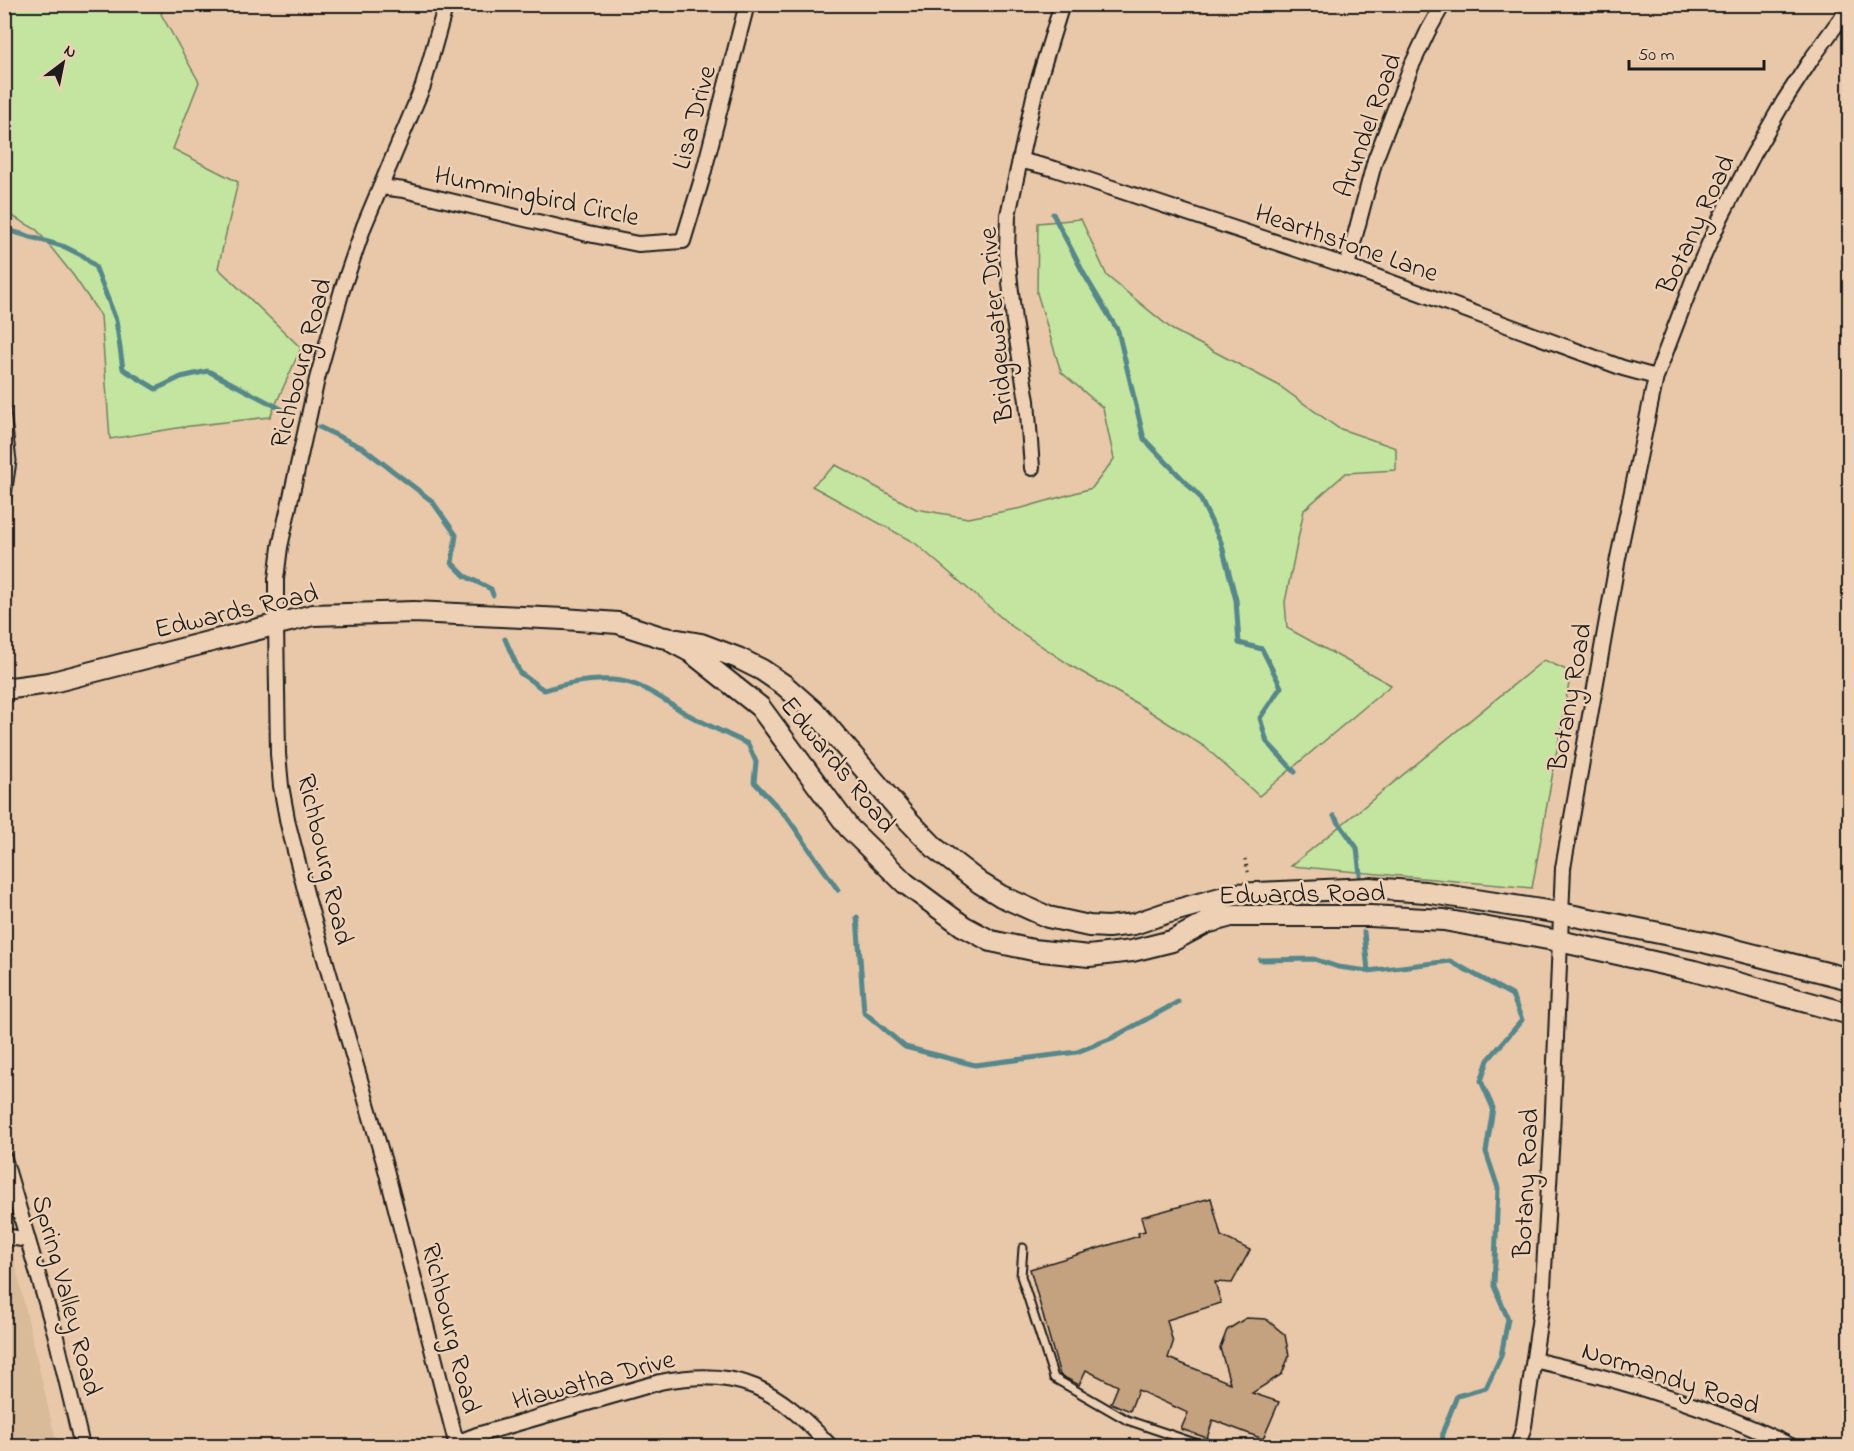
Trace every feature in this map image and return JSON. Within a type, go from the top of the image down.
[{"type":"street","name":"Richbourg Road","points":[[446,4],[423,86],[364,226],[342,290],[317,380],[280,547],[276,579],[276,624],[278,754],[288,824],[384,1162],[457,1445]]},
{"type":"street","name":"Lisa Drive","points":[[683,241],[701,182],[747,4]]},
{"type":"street","name":"Bridgewater Drive","points":[[1032,468],[1027,401],[1006,253],[1008,215],[1035,92],[1062,4]]},
{"type":"street","name":"Arundel Road","points":[[1347,266],[1375,160],[1411,67],[1443,4]]},
{"type":"street","name":"Botany Road","points":[[1518,1446],[1524,1426],[1542,1303],[1552,1134],[1563,867],[1622,536],[1656,378],[1695,275],[1747,167],[1812,58],[1850,6]]},
{"type":"street","name":"Hearthstone Lane","points":[[1019,160],[1066,173],[1347,266],[1623,368],[1656,378]]},
{"type":"street","name":"Hummingbird Circle","points":[[381,187],[404,190],[639,244],[683,241]]},
{"type":"street","name":"Edwards Road","points":[[4,690],[61,680],[313,615],[414,612],[618,623],[661,637],[701,644],[738,658],[784,685],[817,714],[908,820],[936,849],[972,878],[1001,896],[1048,917],[1089,926],[1108,927],[1134,924],[1235,894],[1370,888],[1425,892],[1560,913],[1704,942],[1850,979]]},
{"type":"street","name":"Edwards Road","points":[[661,637],[691,652],[760,707],[849,828],[905,882],[963,926],[991,940],[1033,950],[1089,956],[1132,951],[1172,941],[1206,923],[1231,916],[1370,916],[1444,920],[1559,941],[1848,1006]]},
{"type":"street","name":"Spring Valley Road","points":[[4,1158],[55,1333],[82,1446]]},
{"type":"street","points":[[4,1236],[28,1240]]},
{"type":"street","name":"Normandy Road","points":[[1534,1360],[1588,1372],[1703,1408],[1754,1428],[1791,1446]]},
{"type":"street","name":"Hiawatha Drive","points":[[457,1445],[477,1435],[660,1382],[705,1376],[750,1384],[772,1395],[830,1446]]},
{"type":"lane","points":[[4,396],[8,461],[4,516]]},
{"type":"lane","points":[[1023,1248],[1022,1276],[1054,1378],[1127,1420],[1203,1446]]},
{"type":"shaded area","points":[[5,1257],[14,1259],[57,1446],[5,1446]]},
{"type":"green space","points":[[4,5],[165,5],[161,14],[199,82],[173,149],[238,182],[218,268],[301,348],[270,417],[190,426],[110,439],[101,316],[73,275],[37,230],[5,212]]},
{"type":"green space","points":[[1081,219],[1107,276],[1173,330],[1278,385],[1338,428],[1396,448],[1396,470],[1346,473],[1304,510],[1285,602],[1287,628],[1391,685],[1259,796],[1205,747],[1143,707],[1073,667],[1010,625],[915,543],[812,486],[836,465],[916,509],[968,518],[1022,508],[1092,488],[1114,459],[1103,408],[1061,372],[1037,293],[1038,223]]},
{"type":"green space","points":[[1544,660],[1571,672],[1532,888],[1291,866]]},
{"type":"building","points":[[1211,1198],[1221,1236],[1250,1250],[1232,1283],[1215,1282],[1221,1303],[1167,1320],[1173,1343],[1168,1358],[1230,1383],[1220,1348],[1227,1330],[1246,1318],[1266,1319],[1285,1335],[1289,1356],[1282,1374],[1252,1393],[1279,1402],[1263,1439],[1213,1420],[1207,1438],[1181,1429],[1188,1413],[1138,1390],[1130,1411],[1111,1403],[1118,1386],[1086,1370],[1079,1385],[1060,1375],[1030,1269],[1139,1236],[1138,1233],[1145,1231],[1141,1217]]},
{"type":"waterway","points":[[1053,214],[1084,274],[1118,331],[1144,439],[1199,496],[1221,542],[1236,600],[1239,643],[1262,649],[1281,687],[1260,718],[1267,742],[1295,772]]},
{"type":"waterway","points":[[4,229],[65,247],[83,256],[95,266],[116,320],[123,369],[156,389],[181,377],[208,371],[289,413]]},
{"type":"waterway","points":[[319,427],[363,448],[432,501],[456,535],[452,563],[465,576],[491,589],[493,595]]},
{"type":"waterway","points":[[505,639],[520,673],[544,690],[590,681],[625,682],[648,691],[693,717],[748,744],[756,762],[754,782],[787,817],[838,890]]},
{"type":"waterway","points":[[1334,816],[1357,848],[1360,875]]},
{"type":"waterway","points":[[857,917],[864,1012],[905,1047],[975,1065],[1077,1052],[1112,1038],[1178,1002]]},
{"type":"waterway","points":[[1364,932],[1368,971]]},
{"type":"waterway","points":[[1260,960],[1314,959],[1338,967],[1368,971],[1450,961],[1512,995],[1522,1020],[1488,1060],[1481,1081],[1493,1108],[1486,1152],[1498,1188],[1494,1286],[1508,1319],[1501,1356],[1486,1388],[1457,1396],[1443,1431],[1442,1446]]}]
